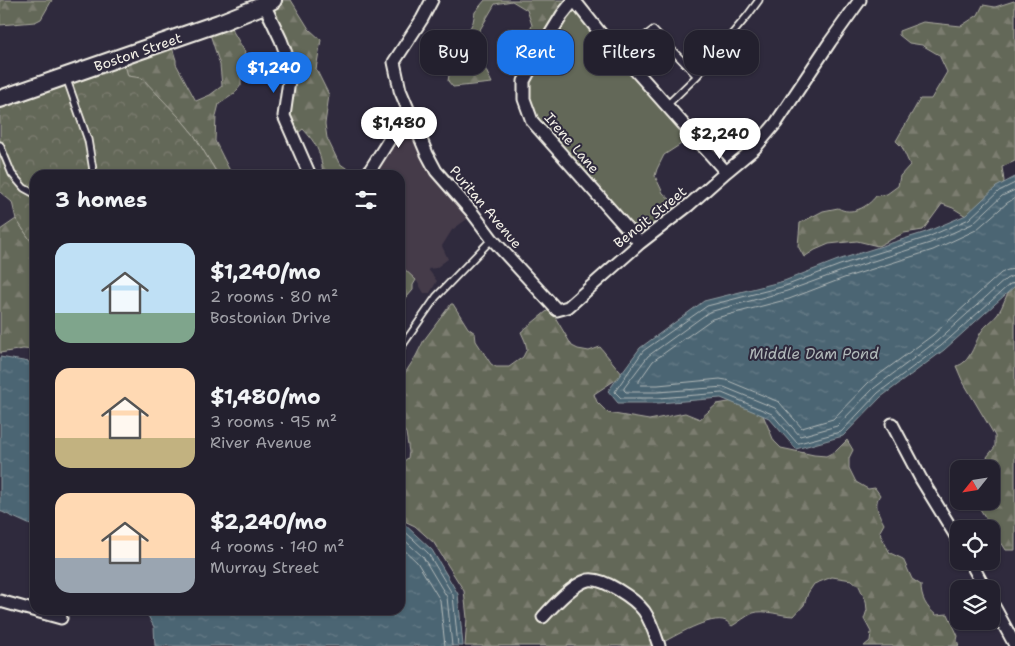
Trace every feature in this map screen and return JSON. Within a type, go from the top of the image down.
[{"type":"street","name":"Puritan Avenue","points":[[432,0],[394,62],[400,90],[426,154],[436,171],[471,211],[492,239],[557,310],[562,309]]},
{"type":"street","points":[[574,0],[598,30]]},
{"type":"street","name":"Irene Lane","points":[[574,0],[562,15],[543,46],[524,82],[524,99],[532,121],[640,243]]},
{"type":"street","name":"Benoit Street","points":[[562,309],[568,307],[640,243],[689,206],[755,148],[776,123],[860,0]]},
{"type":"street","points":[[269,2],[291,67],[284,116],[309,170]]},
{"type":"street","name":"Boston Street","points":[[0,99],[219,24],[269,2]]},
{"type":"street","points":[[638,75],[726,172]]},
{"type":"street","points":[[370,170],[408,110]]},
{"type":"street","points":[[892,424],[921,479],[950,526]]},
{"type":"street","points":[[543,617],[564,595],[578,585],[589,580],[607,583],[630,597],[643,610],[654,631],[659,646]]},
{"type":"street","points":[[0,601],[30,609]]},
{"type":"street","points":[[50,615],[61,618]]},
{"type":"street","points":[[1000,618],[1015,645]]},
{"type":"lane","points":[[666,106],[697,76],[759,0]]},
{"type":"lane","points":[[674,52],[697,76]]},
{"type":"lane","points":[[66,77],[88,140],[93,170]]},
{"type":"lane","points":[[0,145],[12,174],[24,188],[30,191]]},
{"type":"lane","points":[[405,343],[436,297],[492,239]]},
{"type":"shaded area","points":[[404,116],[470,217],[452,230],[442,246],[448,259],[436,268],[428,269],[437,281],[430,293],[424,293],[416,280],[405,270],[405,170],[367,170]]},
{"type":"green space","points":[[0,0],[52,0],[41,19],[35,22],[0,25]]},
{"type":"green space","points":[[271,0],[291,0],[309,29],[321,40],[316,69],[329,95],[325,124],[327,138],[339,163],[349,170],[322,170],[320,155],[312,140],[303,129],[298,133],[285,105],[283,80],[285,58],[256,8]]},
{"type":"green space","points":[[485,0],[573,0],[554,30],[530,30],[532,25],[527,10],[512,1],[495,4],[480,30],[469,30],[475,12]]},
{"type":"green space","points":[[573,1],[598,30],[584,30],[584,75],[637,75],[689,135],[681,144],[664,155],[655,176],[663,193],[681,209],[638,242],[539,130],[524,81],[528,75],[574,75],[574,30],[555,30]]},
{"type":"green space","points":[[1014,1],[1015,161],[1002,167],[1004,181],[1002,189],[966,216],[942,204],[923,230],[904,233],[878,246],[857,241],[829,244],[804,257],[798,246],[800,223],[823,211],[838,208],[854,211],[864,207],[876,196],[887,194],[898,186],[900,176],[910,165],[902,147],[896,141],[920,99],[931,99],[947,72],[939,55],[922,45],[909,43],[899,35],[899,31],[923,22],[961,26],[978,15],[983,5],[995,7]]},
{"type":"green space","points":[[227,21],[245,52],[241,66],[241,85],[234,94],[219,104],[216,116],[215,141],[230,170],[215,170],[194,135],[179,117],[142,79],[128,76],[123,58],[170,41],[176,64],[196,101],[210,95],[222,86],[220,65],[208,28]]},
{"type":"green space","points":[[123,58],[128,76],[142,78],[179,117],[194,135],[215,170],[30,170],[30,240],[16,219],[12,202],[0,192],[0,99]]},
{"type":"green space","points":[[487,73],[492,83],[453,87],[448,81],[449,75],[487,75]]},
{"type":"green space","points":[[16,219],[30,240],[30,350],[0,353],[0,230]]},
{"type":"green space","points":[[405,270],[416,280],[413,290],[405,299]]},
{"type":"green space","points":[[1015,283],[1015,550],[1006,550],[1000,541],[1000,520],[987,520],[981,510],[1000,510],[1000,460],[988,460],[987,457],[995,447],[995,436],[962,380],[956,366],[965,361],[972,352],[981,332],[998,314],[1011,285]]},
{"type":"green space","points":[[451,304],[453,304],[468,328],[475,333],[476,341],[491,364],[496,367],[509,367],[523,357],[527,349],[521,332],[552,307],[555,317],[572,346],[589,351],[600,347],[623,375],[594,394],[597,402],[608,413],[649,420],[685,413],[700,419],[717,404],[752,398],[760,408],[774,441],[781,448],[826,456],[836,451],[847,440],[853,450],[849,458],[849,468],[856,482],[868,489],[875,488],[880,495],[877,506],[884,524],[880,531],[890,553],[903,559],[912,579],[921,585],[923,598],[929,609],[936,615],[948,614],[950,630],[955,630],[959,646],[864,646],[870,641],[871,632],[864,619],[867,610],[866,601],[859,586],[852,580],[832,577],[814,584],[808,593],[804,605],[794,616],[758,612],[750,614],[732,626],[726,621],[719,620],[702,623],[659,646],[465,646],[467,618],[464,591],[434,543],[415,526],[405,521],[405,460],[408,458],[409,452],[405,432],[405,373],[424,340]]},
{"type":"water","name":"Middle Dam Pond","points":[[1015,177],[1015,286],[944,350],[881,397],[843,436],[796,449],[769,418],[721,398],[659,403],[618,403],[608,391],[640,348],[704,301],[784,281],[838,260],[926,232],[966,215],[996,187]]},
{"type":"water","points":[[0,357],[30,362],[30,525],[0,511]]},
{"type":"water","points":[[405,525],[432,550],[458,594],[463,646],[155,646],[154,627],[148,615],[405,615]]}]
